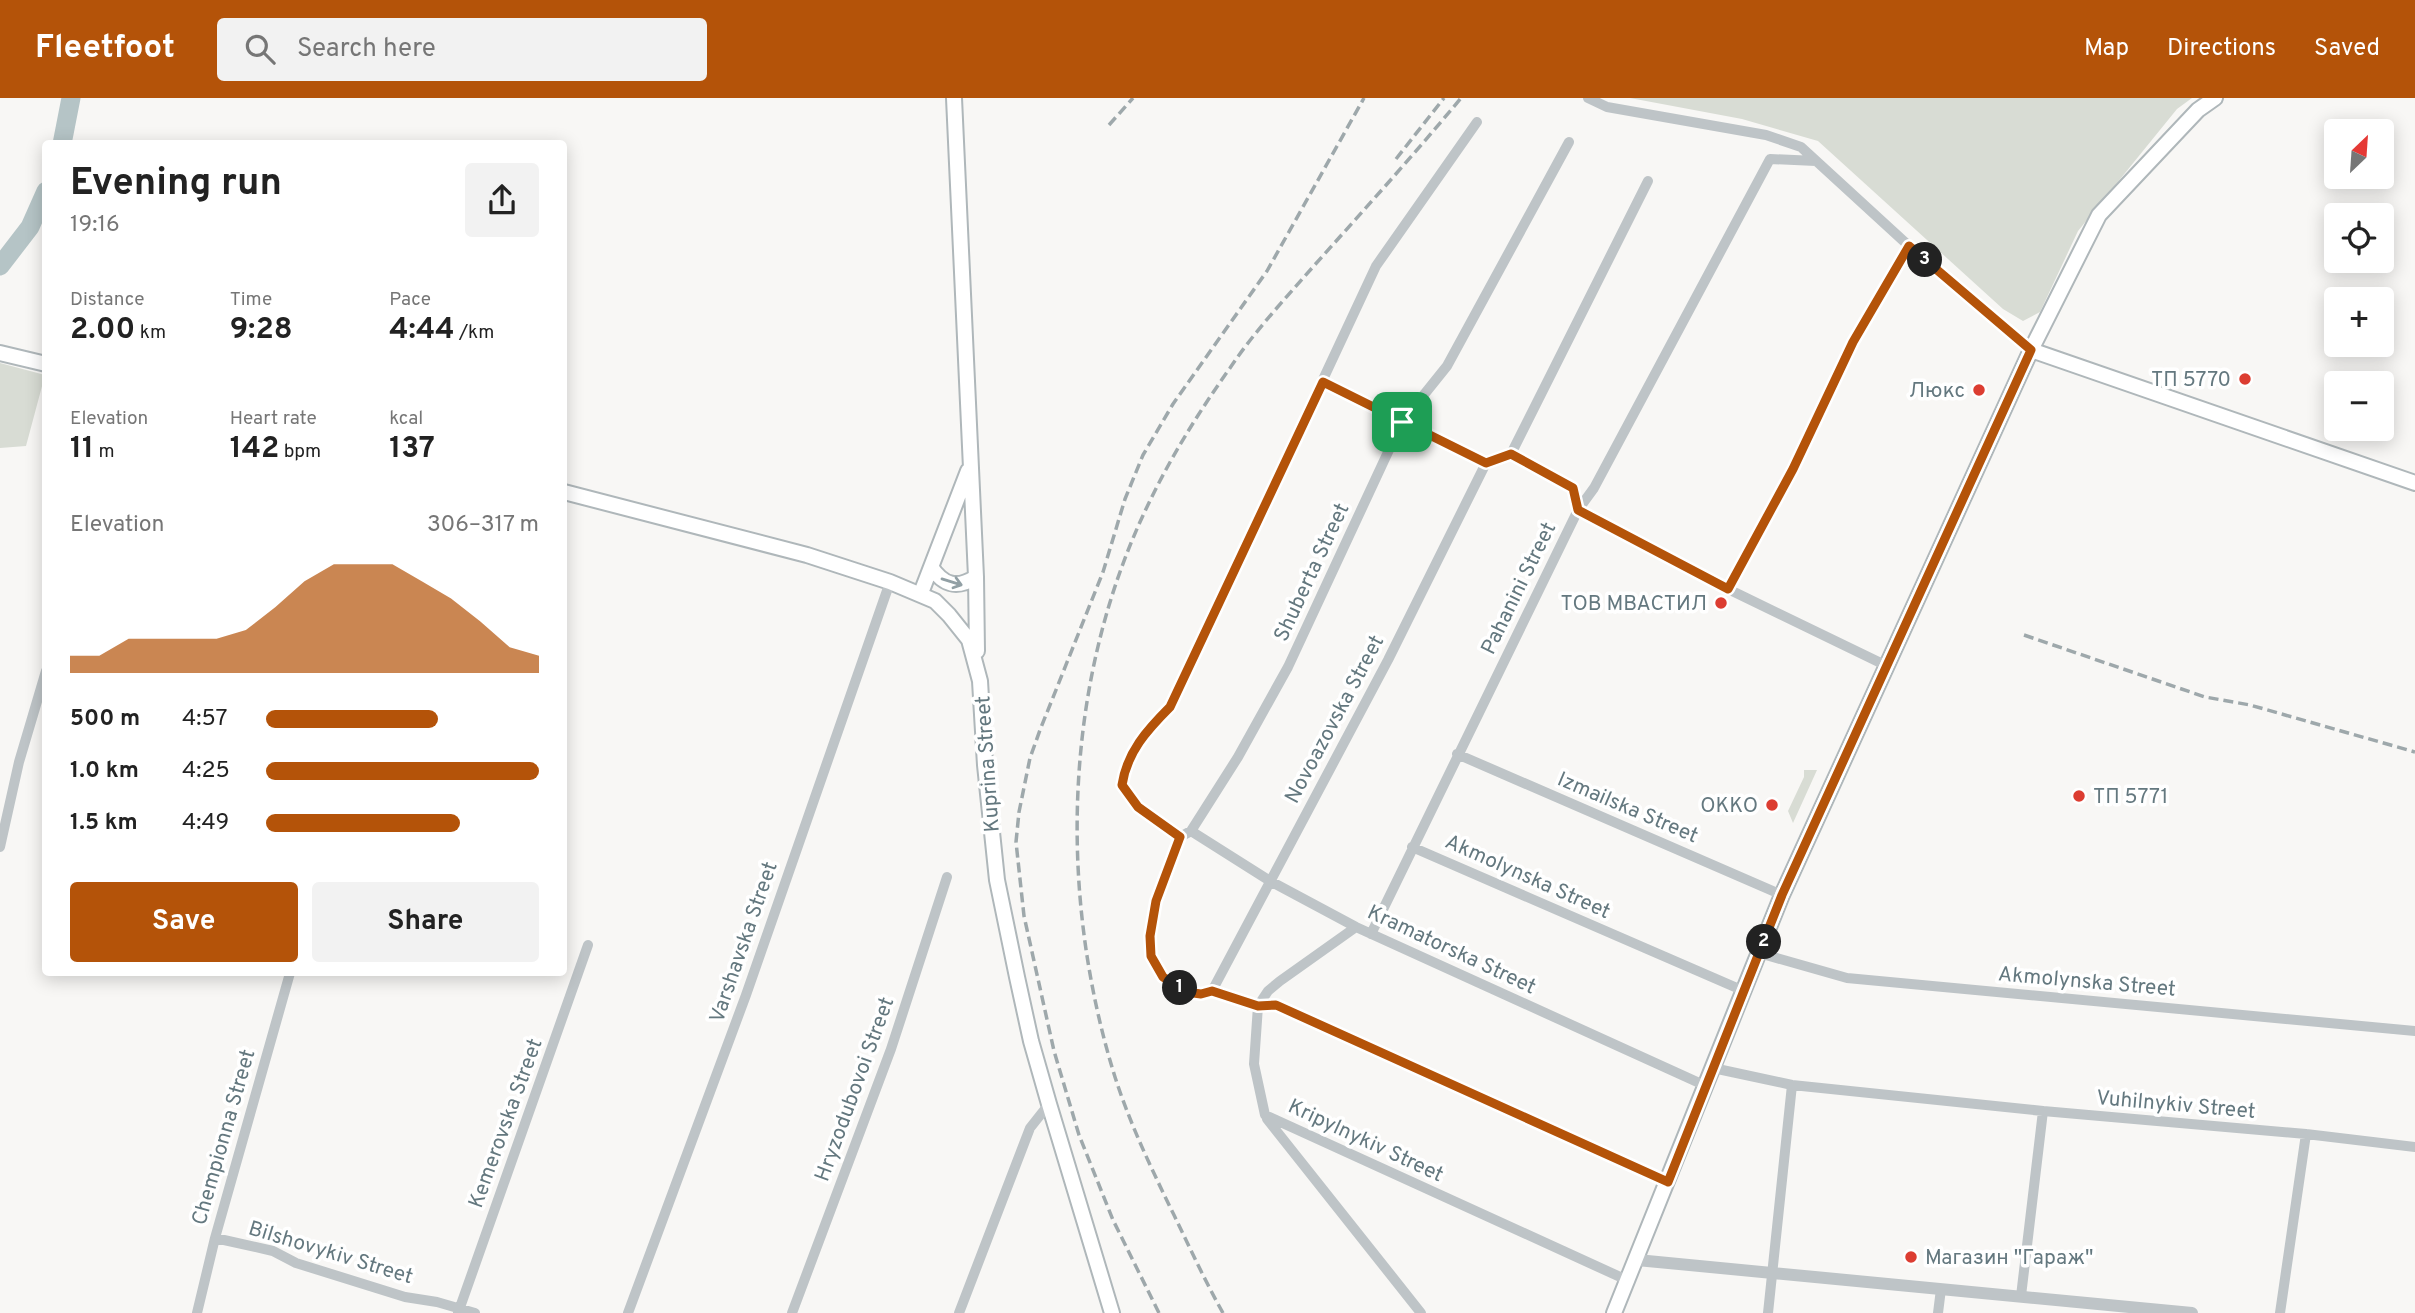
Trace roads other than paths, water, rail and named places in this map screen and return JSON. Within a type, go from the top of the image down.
[{"type":"main road","points":[[954,98],[976,577],[981,621],[981,681]]},
{"type":"main road","points":[[1614,1313],[1629,1282],[1782,895],[2031,350],[2099,215],[2198,110],[2216,98]]},
{"type":"main road","points":[[2031,350],[2415,483]]},
{"type":"main road","points":[[6,354],[42,363]]},
{"type":"main road","points":[[921,593],[971,463]]},
{"type":"main road","name":"Kuprina Street","points":[[567,493],[807,555],[921,593],[950,615],[969,640],[981,681],[985,765],[997,880],[1031,1041],[1112,1313]]},
{"type":"main road","points":[[931,567],[938,577],[951,584],[964,585],[976,577]]},
{"type":"street","points":[[1588,98],[1607,107],[1766,135],[1801,147],[1909,246],[2031,350]]},
{"type":"street","points":[[1477,122],[1376,267],[1170,707],[1143,736],[1125,767],[1122,785],[1138,807],[1180,837],[1156,901],[1150,936],[1151,956],[1163,977],[1186,992],[1201,994],[1212,991],[1258,1006],[1276,1005],[1668,1182]]},
{"type":"street","name":"Shuberta Street","points":[[1180,837],[1191,831],[1238,757],[1288,667],[1402,422],[1447,366],[1569,142]]},
{"type":"street","name":"Pahanini Street","points":[[1371,934],[1578,510],[1594,488],[1770,159],[1816,161]]},
{"type":"street","points":[[1323,382],[1486,463],[1511,454],[1647,181]]},
{"type":"street","points":[[1728,589],[1793,469],[1853,342],[1909,246]]},
{"type":"street","points":[[1511,454],[1573,488],[1578,510],[1728,589],[1887,666]]},
{"type":"street","name":"Novoazovska Street","points":[[1212,991],[1388,660],[1486,463]]},
{"type":"street","name":"Varshavska Street","points":[[628,1313],[746,995],[890,582]]},
{"type":"street","points":[[0,847],[19,762],[42,684]]},
{"type":"street","name":"Izmailska Street","points":[[1457,754],[1782,895]]},
{"type":"street","name":"Kramatorska Street","points":[[1191,831],[1270,881],[1356,927],[1706,1086]]},
{"type":"street","name":"Akmolynska Street","points":[[1412,847],[1744,991]]},
{"type":"street","name":"Hryzodubovoi Street","points":[[792,1313],[891,1049],[947,877]]},
{"type":"street","points":[[1258,1006],[1268,991],[1280,981],[1356,927]]},
{"type":"street","name":"Kemerovska Street","points":[[458,1311],[588,945]]},
{"type":"street","name":"Akmolynska Street","points":[[1759,953],[1847,978],[2415,1031]]},
{"type":"street","name":"Chempionna Street","points":[[198,1313],[215,1238],[289,976]]},
{"type":"street","name":"Kripylnykiv Street","points":[[1258,1006],[1254,1064],[1265,1115],[1629,1282]]},
{"type":"street","name":"Vuhilnykiv Street","points":[[1713,1068],[1792,1085],[2306,1134],[2415,1147]]},
{"type":"street","points":[[1768,1313],[1792,1085]]},
{"type":"street","points":[[959,1313],[1030,1128],[1049,1104]]},
{"type":"street","points":[[2021,1296],[2043,1111]]},
{"type":"street","points":[[1265,1115],[1421,1313]]},
{"type":"street","points":[[2280,1313],[2306,1134]]},
{"type":"street","name":"Bilshovykiv Street","points":[[215,1238],[273,1251],[296,1263],[405,1297],[437,1302],[458,1311],[475,1313]]},
{"type":"street","points":[[1637,1260],[2192,1313]]},
{"type":"street","points":[[1938,1313],[1941,1289]]},
{"type":"waterway","points":[[63,140],[71,98]]},
{"type":"waterway","points":[[0,266],[30,227],[42,200]]},
{"type":"railway","points":[[1109,125],[1133,98]]},
{"type":"railway","points":[[1159,1313],[1113,1220],[1079,1135],[1054,1051],[1024,916],[1016,842],[1019,812],[1030,758],[1103,572],[1125,499],[1143,455],[1173,404],[1267,271],[1364,98]]},
{"type":"railway","points":[[1396,159],[1444,98]]},
{"type":"railway","points":[[1223,1313],[1134,1129],[1115,1077],[1097,1007],[1084,936],[1078,863],[1078,790],[1085,717],[1098,646],[1118,576],[1146,509],[1174,455],[1207,402],[1269,316],[1461,98]]},
{"type":"railway","points":[[2024,635],[2205,697],[2250,705],[2415,752]]},
{"type":"place","name":"ТП 5770","points":[[2245,379]]},
{"type":"place","name":"Люкс","points":[[1979,390]]},
{"type":"place","name":"ТОВ МВАСТИЛ","points":[[1721,603]]},
{"type":"place","name":"ТП 5771","points":[[2079,796]]},
{"type":"place","name":"ОККО","points":[[1772,805]]},
{"type":"place","name":"Магазин \"Гараж\"","points":[[1911,1257]]}]
